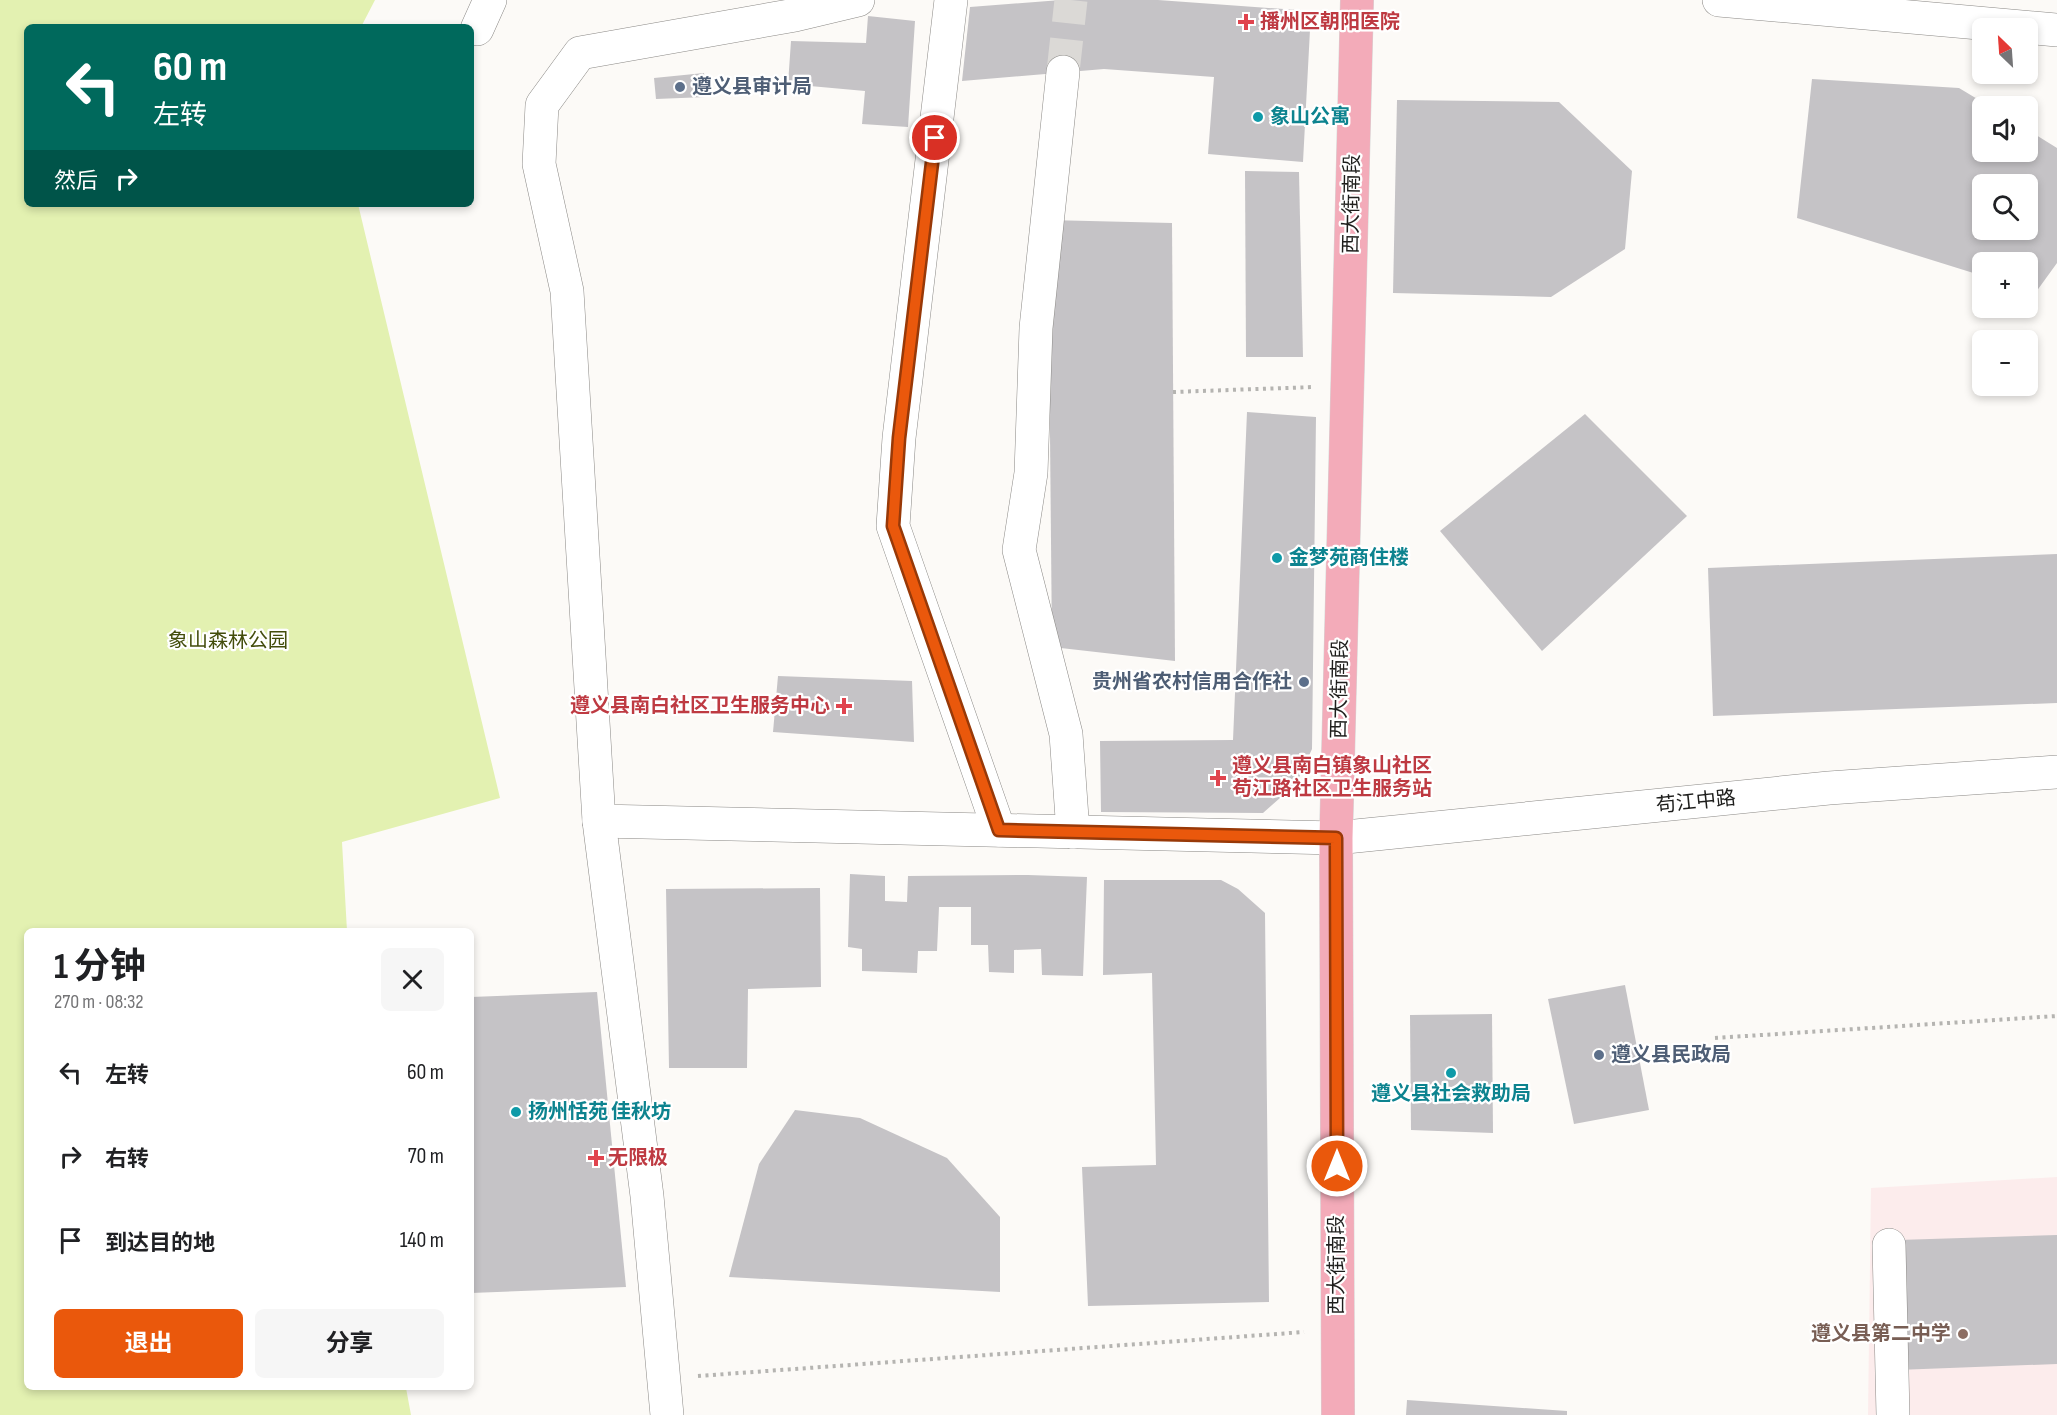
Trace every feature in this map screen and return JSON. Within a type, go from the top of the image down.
[{"type":"main road","name":"西大街南段","points":[[1338,1415],[1336,838],[1357,0]]},
{"type":"street","points":[[667,1415],[647,1196],[599,821],[567,291],[539,164],[542,105],[580,53],[795,15],[858,0]]},
{"type":"street","points":[[951,0],[899,438],[893,526],[999,830]]},
{"type":"street","points":[[1719,0],[2057,30]]},
{"type":"street","points":[[1063,72],[1036,328],[1031,473],[1019,550],[1066,734],[1073,832]]},
{"type":"street","name":"苟江中路","points":[[599,821],[1336,838],[1829,788],[2057,772]]},
{"type":"street","points":[[1889,1245],[1893,1415]]},
{"type":"path","points":[[1173,392],[1347,386]]},
{"type":"path","points":[[1715,1038],[2057,1016]]},
{"type":"path","points":[[664,1379],[1338,1329]]},
{"type":"shaded area","name":"遵义县第二中学","points":[[2057,1177],[2057,1415],[1868,1415],[1871,1188]]},
{"type":"green space","name":"象山森林公园","points":[[0,0],[375,0],[363,24],[24,24],[24,207],[359,207],[500,798],[342,842],[347,928],[24,928],[24,1390],[406,1390],[411,1415],[0,1415]]},
{"type":"building","name":"象山公寓","points":[[1061,0],[1158,0],[1311,11],[1303,162],[1208,154],[1214,77],[1104,69],[962,81],[970,7]]},
{"type":"building","points":[[868,16],[915,21],[908,127],[862,124],[865,91],[788,84],[791,41],[866,43]]},
{"type":"building","name":"遵义县审计局","points":[[704,73],[706,97],[656,99],[654,78]]},
{"type":"building","points":[[1812,79],[1959,88],[1972,96],[1972,162],[2038,162],[2038,136],[2057,148],[2057,263],[2038,289],[2038,252],[1972,252],[1972,273],[1797,218]]},
{"type":"building","points":[[1397,100],[1559,102],[1632,171],[1625,249],[1551,297],[1393,293]]},
{"type":"building","points":[[1245,171],[1299,172],[1303,357],[1246,357]]},
{"type":"building","points":[[1048,220],[1172,223],[1175,661],[1052,647]]},
{"type":"building","name":"金梦苑商住楼","points":[[1247,412],[1316,417],[1312,749],[1296,784],[1263,813],[1101,812],[1100,741],[1233,740]]},
{"type":"building","points":[[1585,414],[1687,516],[1542,651],[1440,531]]},
{"type":"building","points":[[2057,554],[2057,703],[1713,716],[1708,568]]},
{"type":"building","name":"遵义县南白社区卫生服务中心","points":[[778,676],[912,681],[914,742],[773,732]]},
{"type":"building","points":[[850,874],[885,876],[885,901],[907,902],[908,876],[1087,877],[1083,976],[1042,975],[1041,949],[1014,950],[1014,973],[989,972],[988,945],[971,945],[971,907],[939,907],[937,951],[918,951],[917,973],[862,971],[862,949],[848,947]]},
{"type":"building","points":[[1104,880],[1221,880],[1238,889],[1265,913],[1269,1302],[1088,1306],[1082,1167],[1156,1165],[1152,973],[1103,975]]},
{"type":"building","points":[[820,888],[821,987],[748,989],[747,1068],[669,1068],[666,889]]},
{"type":"building","name":"遵义县民政局","points":[[1625,985],[1649,1110],[1574,1124],[1548,999]]},
{"type":"building","points":[[597,992],[626,1287],[474,1293],[474,997]]},
{"type":"building","name":"遵义县社会救助局","points":[[1492,1014],[1493,1133],[1411,1130],[1410,1015]]},
{"type":"building","points":[[795,1110],[860,1118],[947,1158],[1000,1217],[1000,1292],[729,1277],[759,1164]]},
{"type":"building","points":[[2057,1235],[2057,1364],[1897,1370],[1898,1240]]},
{"type":"building","points":[[1407,1400],[1567,1411],[1567,1415],[1406,1415]]},
{"type":"tunnel","points":[[1063,72],[1071,0]]},
{"type":"place","name":"播州区朝阳医院","points":[[1246,22]]},
{"type":"place","name":"遵义县审计局","points":[[680,87]]},
{"type":"place","name":"象山公寓","points":[[1258,117]]},
{"type":"place","name":"金梦苑商住楼","points":[[1277,558]]},
{"type":"place","name":"贵州省农村信用合作社","points":[[1304,682]]},
{"type":"place","name":"遵义县南白社区卫生服务中心","points":[[844,706]]},
{"type":"place","name":"遵义县南白镇象山社区 苟江路社区卫生服务站","points":[[1218,778]]},
{"type":"place","name":"遵义县民政局","points":[[1599,1055]]},
{"type":"place","name":"遵义县社会救助局","points":[[1451,1073]]},
{"type":"place","name":"扬州恬苑 佳秋坊","points":[[516,1112]]},
{"type":"place","name":"无限极","points":[[596,1158]]},
{"type":"place","name":"遵义县第二中学","points":[[1963,1334]]},
{"type":"route","points":[[935,138],[899,438],[893,526],[999,830],[1336,838],[1337,1166]]}]
